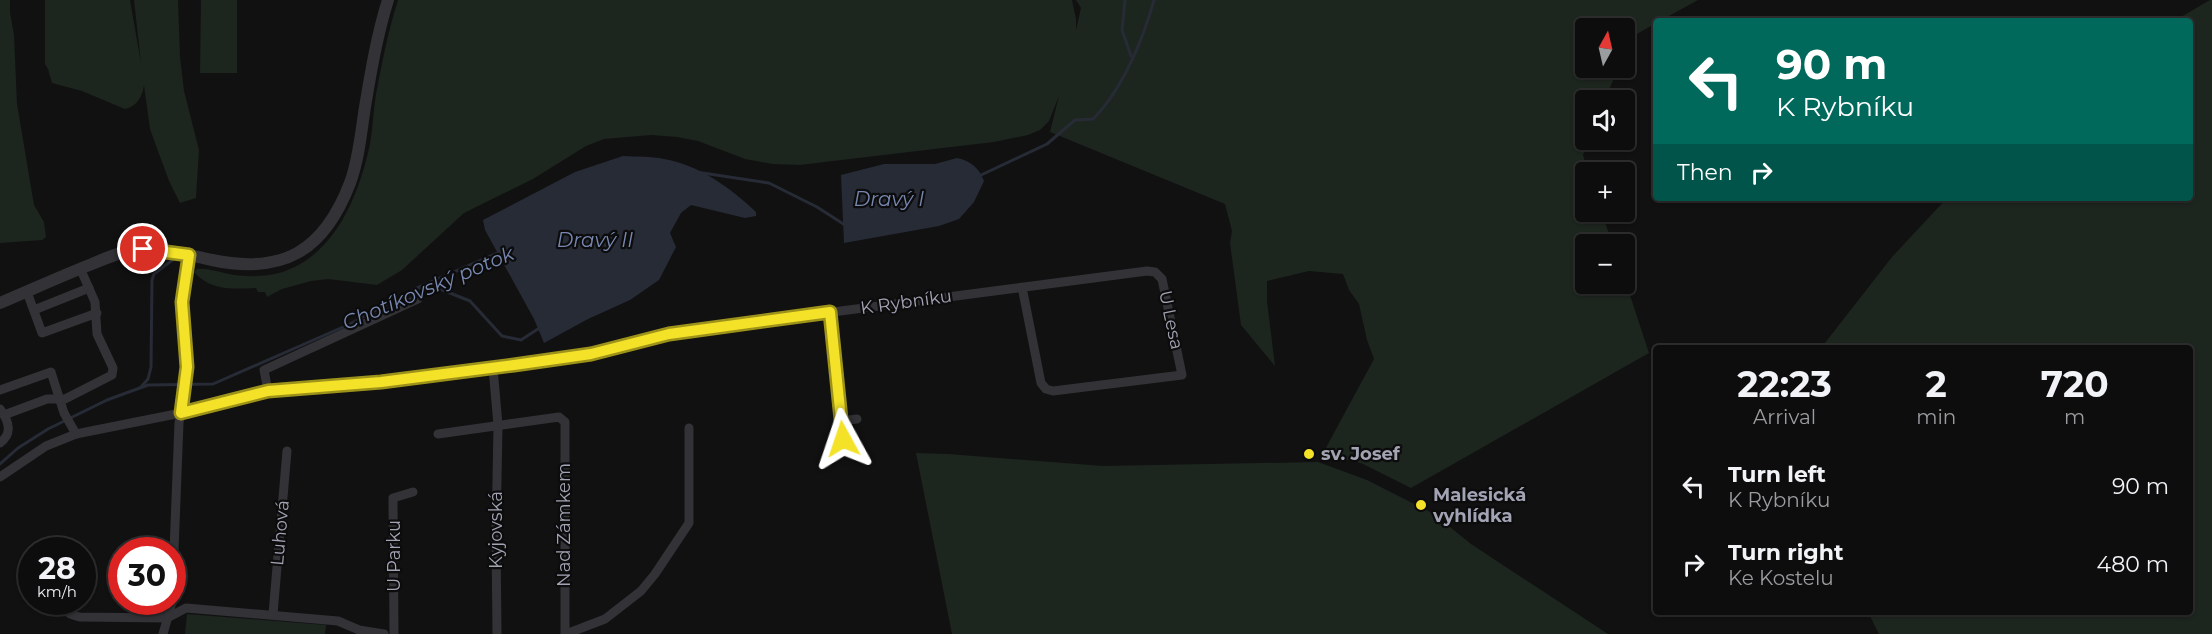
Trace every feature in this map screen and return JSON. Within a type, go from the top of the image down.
[{"type":"street","points":[[0,303],[80,268],[135,250],[158,250],[236,265],[264,265],[284,260],[304,249],[315,240],[338,209],[355,168],[381,23],[388,0]]},
{"type":"street","points":[[175,537],[181,413],[186,379],[182,302],[189,255]]},
{"type":"street","points":[[0,443],[9,432],[8,422],[2,412],[47,399],[60,399],[112,375],[113,368],[97,334],[95,302],[80,268]]},
{"type":"street","name":"U Lesa","points":[[1147,271],[1155,272],[1162,279],[1182,375],[1053,391],[1046,388],[1041,383],[1022,286],[1147,271]]},
{"type":"street","name":"K Rybníku","points":[[0,477],[46,446],[75,430],[181,413],[268,391],[381,382],[493,368],[591,354],[669,334],[1022,286]]},
{"type":"street","points":[[34,310],[89,288]]},
{"type":"street","points":[[27,292],[42,333],[97,313]]},
{"type":"street","points":[[268,391],[264,370],[418,299]]},
{"type":"street","points":[[830,312],[843,439]]},
{"type":"street","name":"Kyjovská","points":[[493,368],[498,425],[495,535],[497,634]]},
{"type":"street","points":[[0,390],[51,372],[64,413],[75,430]]},
{"type":"street","name":"Nad Zámkem","points":[[498,425],[561,418],[565,422],[566,634]]},
{"type":"street","points":[[841,421],[856,419]]},
{"type":"street","points":[[438,434],[498,425]]},
{"type":"street","points":[[566,634],[587,627],[615,613],[641,591],[689,523],[689,428]]},
{"type":"street","name":"Luhová","points":[[273,614],[287,451]]},
{"type":"street","name":"U Parku","points":[[394,634],[393,498],[413,492]]},
{"type":"street","points":[[71,615],[167,618],[186,608],[338,621],[359,630],[384,634]]},
{"type":"street","points":[[163,634],[168,615]]},
{"type":"shaded area","points":[[0,0],[10,0],[17,104],[34,205],[44,222],[46,237],[42,240],[0,243]]},
{"type":"shaded area","points":[[45,0],[130,0],[141,63],[134,0],[178,0],[184,91],[199,150],[196,198],[180,203],[169,181],[150,129],[144,85],[139,100],[133,106],[125,109],[82,91],[52,83],[45,64]]},
{"type":"shaded area","points":[[201,0],[237,0],[237,73],[200,73]]},
{"type":"shaded area","points":[[398,0],[1072,0],[1076,30],[1081,8],[1076,0],[1698,0],[1665,18],[1653,18],[1653,25],[1635,35],[1635,18],[1575,18],[1575,78],[1614,78],[1609,90],[1575,90],[1575,150],[1585,150],[1583,155],[1585,162],[1575,162],[1575,222],[1605,222],[1609,234],[1575,234],[1575,294],[1630,294],[1649,353],[1411,488],[1361,463],[1322,455],[1374,359],[1359,304],[1349,290],[1343,274],[1309,271],[1267,281],[1267,301],[1275,366],[1241,325],[1230,243],[1232,231],[1225,204],[1050,132],[1059,96],[1049,121],[1040,130],[1028,135],[994,142],[799,165],[773,164],[745,159],[698,141],[677,137],[651,135],[604,139],[586,146],[533,179],[464,213],[402,270],[377,285],[328,279],[282,289],[267,297],[265,292],[258,292],[256,288],[239,289],[215,286],[207,283],[194,272],[197,269],[247,276],[279,273],[299,265],[330,239],[351,203],[365,164],[381,71]]},
{"type":"shaded area","points":[[2212,0],[2212,634],[1879,634],[1870,615],[2193,615],[2193,345],[1823,345],[1892,257],[1944,201],[2193,201],[2193,18],[2179,18]]},
{"type":"shaded area","points":[[916,453],[1103,466],[1318,462],[1367,480],[1434,514],[1471,544],[1608,634],[952,634]]},
{"type":"shaded area","points":[[187,614],[326,625],[325,634],[185,634]]},
{"type":"water","name":"Dravý II","points":[[623,156],[659,158],[690,166],[736,194],[756,212],[756,216],[745,218],[691,205],[681,213],[670,233],[676,247],[659,280],[630,300],[544,343],[534,319],[485,230],[483,220],[575,172]]},
{"type":"water","name":"Dravý I","points":[[957,158],[974,166],[984,181],[974,202],[959,219],[939,226],[844,243],[841,175],[884,164],[935,164]]},
{"type":"waterway","points":[[1125,0],[1122,30],[1131,56]]},
{"type":"waterway","name":"Chotíkovský potok","points":[[979,176],[1047,144],[1075,120],[1093,119],[1113,94],[1130,64],[1154,0]]},
{"type":"waterway","name":"Chotíkovský potok","points":[[696,172],[769,183],[817,207],[845,225]]},
{"type":"waterway","name":"Chotíkovský potok","points":[[0,464],[18,448],[48,429],[107,400],[148,385],[213,384],[350,324],[417,288],[500,252]]},
{"type":"waterway","points":[[141,387],[148,379],[151,367],[152,280],[154,274],[175,258]]},
{"type":"waterway","points":[[420,288],[440,289],[470,301],[502,336],[521,340],[541,327]]},
{"type":"place","name":"sv. Josef","points":[[1309,454]]},
{"type":"place","name":"Malesická vyhlídka","points":[[1421,505]]},
{"type":"route","points":[[143,249],[189,255],[182,302],[187,367],[181,413],[268,391],[381,382],[514,365],[591,354],[669,334],[830,312],[843,439]]}]
